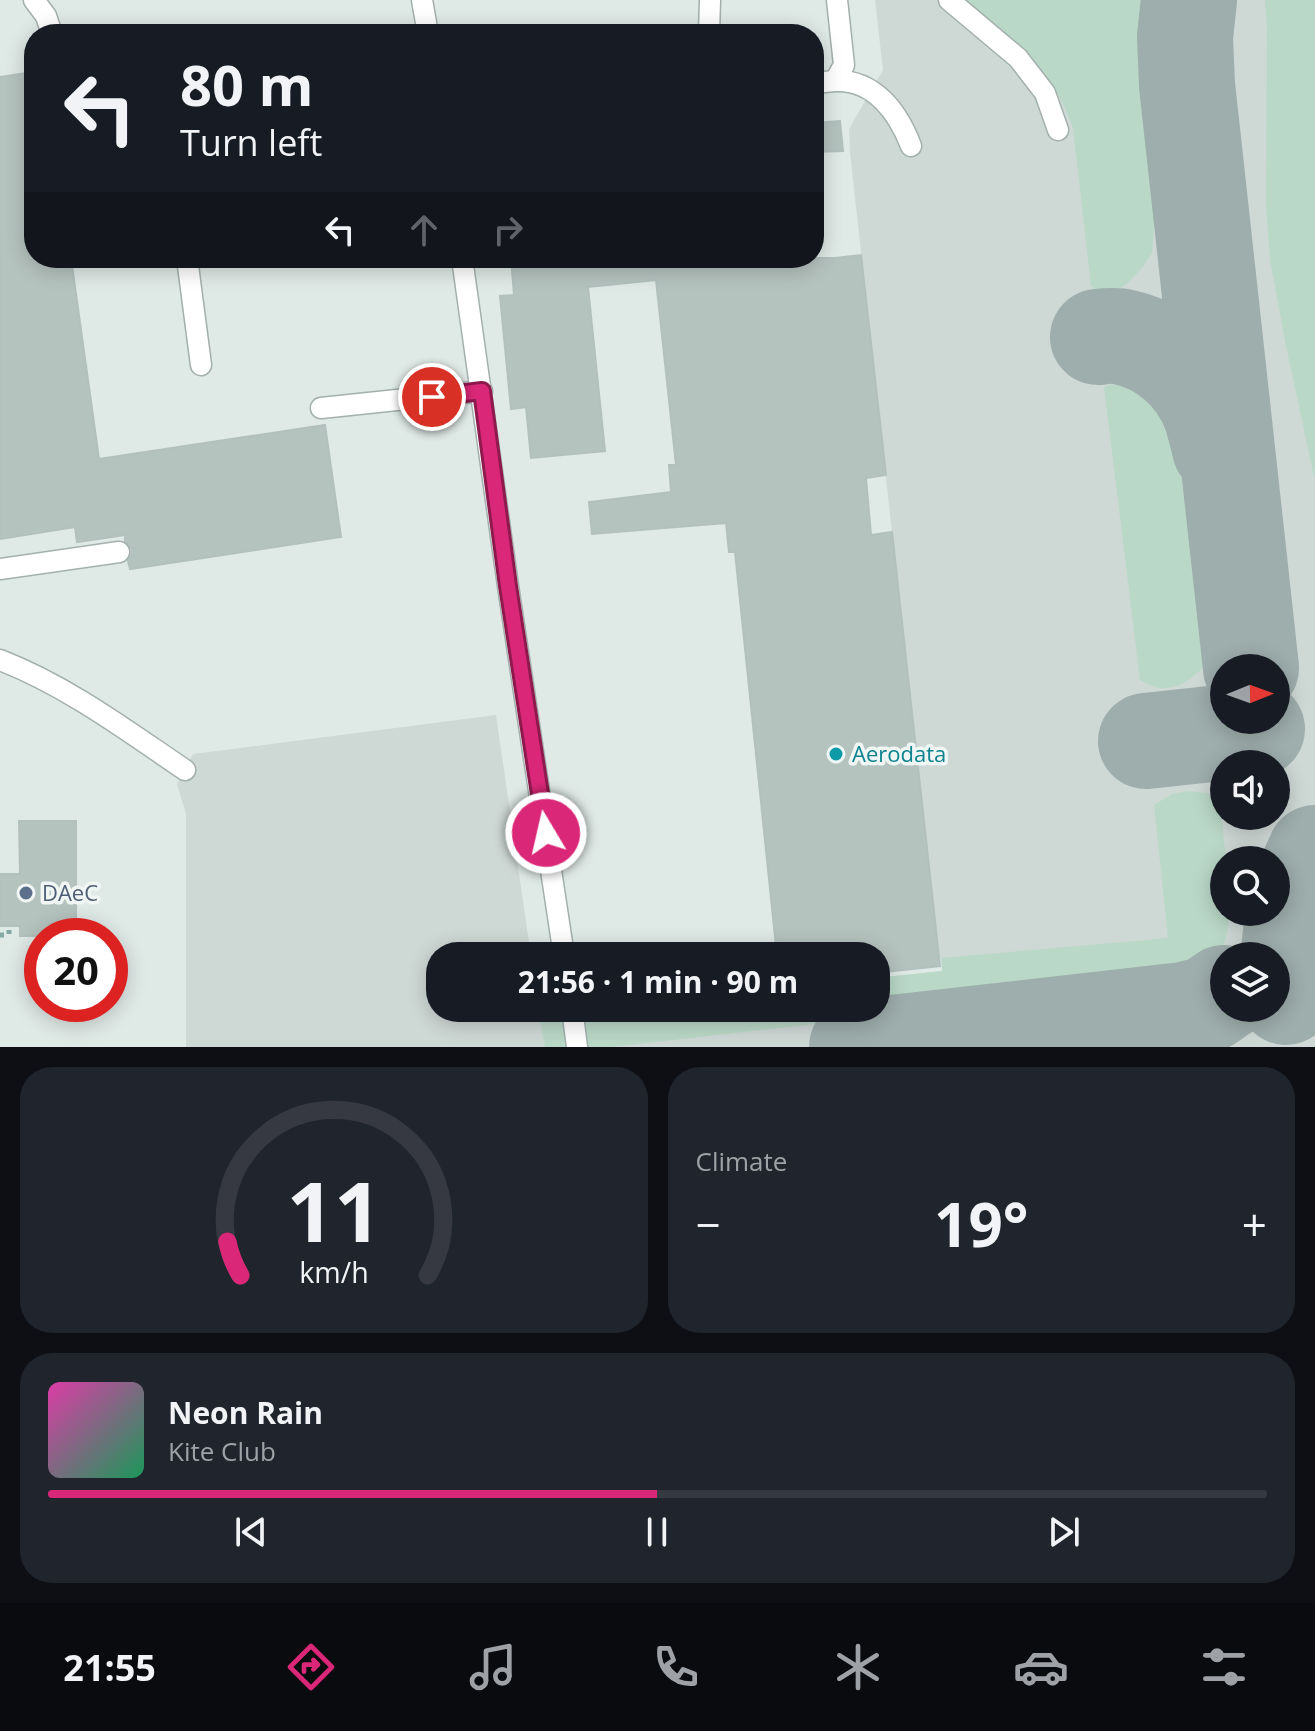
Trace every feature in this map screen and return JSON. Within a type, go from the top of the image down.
[{"type":"lane","points":[[34,0],[49,24]]},
{"type":"lane","points":[[422,0],[426,24]]},
{"type":"lane","points":[[709,24],[710,0]]},
{"type":"lane","points":[[835,81],[844,65],[837,0]]},
{"type":"lane","points":[[949,0],[1018,58],[1045,93],[1058,130]]},
{"type":"lane","points":[[824,82],[851,80],[871,91],[896,113],[911,146]]},
{"type":"lane","points":[[188,268],[201,365]]},
{"type":"lane","points":[[464,268],[562,942]]},
{"type":"lane","points":[[321,408],[482,391]]},
{"type":"lane","points":[[0,569],[119,552]]},
{"type":"lane","points":[[0,660],[104,715],[185,770]]},
{"type":"lane","points":[[574,1022],[577,1047]]},
{"type":"path","points":[[0,935],[9,935],[9,926]]},
{"type":"shaded area","points":[[875,0],[1315,0],[1315,1047],[186,1047],[186,814],[177,784],[193,754],[496,715],[529,942],[426,942],[426,1022],[890,1022],[890,977],[942,971],[849,129],[883,70]]},
{"type":"green space","points":[[962,0],[1144,0],[1140,66],[1155,212],[1152,253],[1128,283],[1110,294],[1102,297],[1091,285],[1073,128],[1063,103],[1036,63]]},
{"type":"green space","points":[[1265,0],[1315,0],[1315,481],[1270,260],[1266,206]]},
{"type":"green space","points":[[1112,384],[1148,394],[1163,407],[1177,435],[1182,456],[1206,663],[1197,674],[1173,687],[1159,688],[1140,680],[1104,387]]},
{"type":"green space","points":[[1189,791],[1210,794],[1210,830],[1223,830],[1225,846],[1210,846],[1210,926],[1227,926],[1224,942],[1210,942],[1208,969],[1196,976],[1144,987],[890,1016],[890,977],[942,971],[942,958],[1168,938],[1154,805],[1172,794]]},
{"type":"green space","points":[[541,1022],[833,1022],[611,1047],[545,1047]]},
{"type":"green space","points":[[1185,1041],[1202,1047],[1107,1047],[1150,1042]]},
{"type":"building","points":[[24,73],[24,268],[72,268],[99,459],[325,425],[341,537],[130,569],[128,561],[132,549],[125,541],[125,535],[77,542],[75,527],[0,539],[0,77]]},
{"type":"building","points":[[840,121],[843,151],[824,152],[824,122]]},
{"type":"building","name":"Aerodata","points":[[861,255],[886,475],[866,478],[871,535],[892,532],[940,966],[890,971],[890,942],[776,942],[735,552],[729,552],[726,523],[592,534],[589,502],[671,492],[669,465],[676,465],[656,280],[588,287],[605,451],[531,458],[526,407],[511,409],[500,296],[514,295],[512,268],[824,268],[824,258]]},
{"type":"building","points":[[19,821],[76,821],[76,918],[24,918],[24,936],[20,936],[20,926],[0,926],[0,874],[20,874]]},
{"type":"taxiway","points":[[1189,0],[1185,37],[1187,85],[1249,654]]},
{"type":"taxiway","points":[[1098,337],[1117,336],[1137,341],[1176,363],[1204,398],[1220,448]]},
{"type":"taxiway","points":[[1146,741],[1211,734]]},
{"type":"taxiway","points":[[1290,942],[1300,889],[1315,853]]},
{"type":"taxiway","points":[[857,1047],[1184,1010],[1210,1003]]},
{"type":"place","name":"Aerodata","points":[[836,754]]},
{"type":"place","name":"DAeC","points":[[26,893]]},
{"type":"route","points":[[432,397],[482,391],[546,833]]}]
